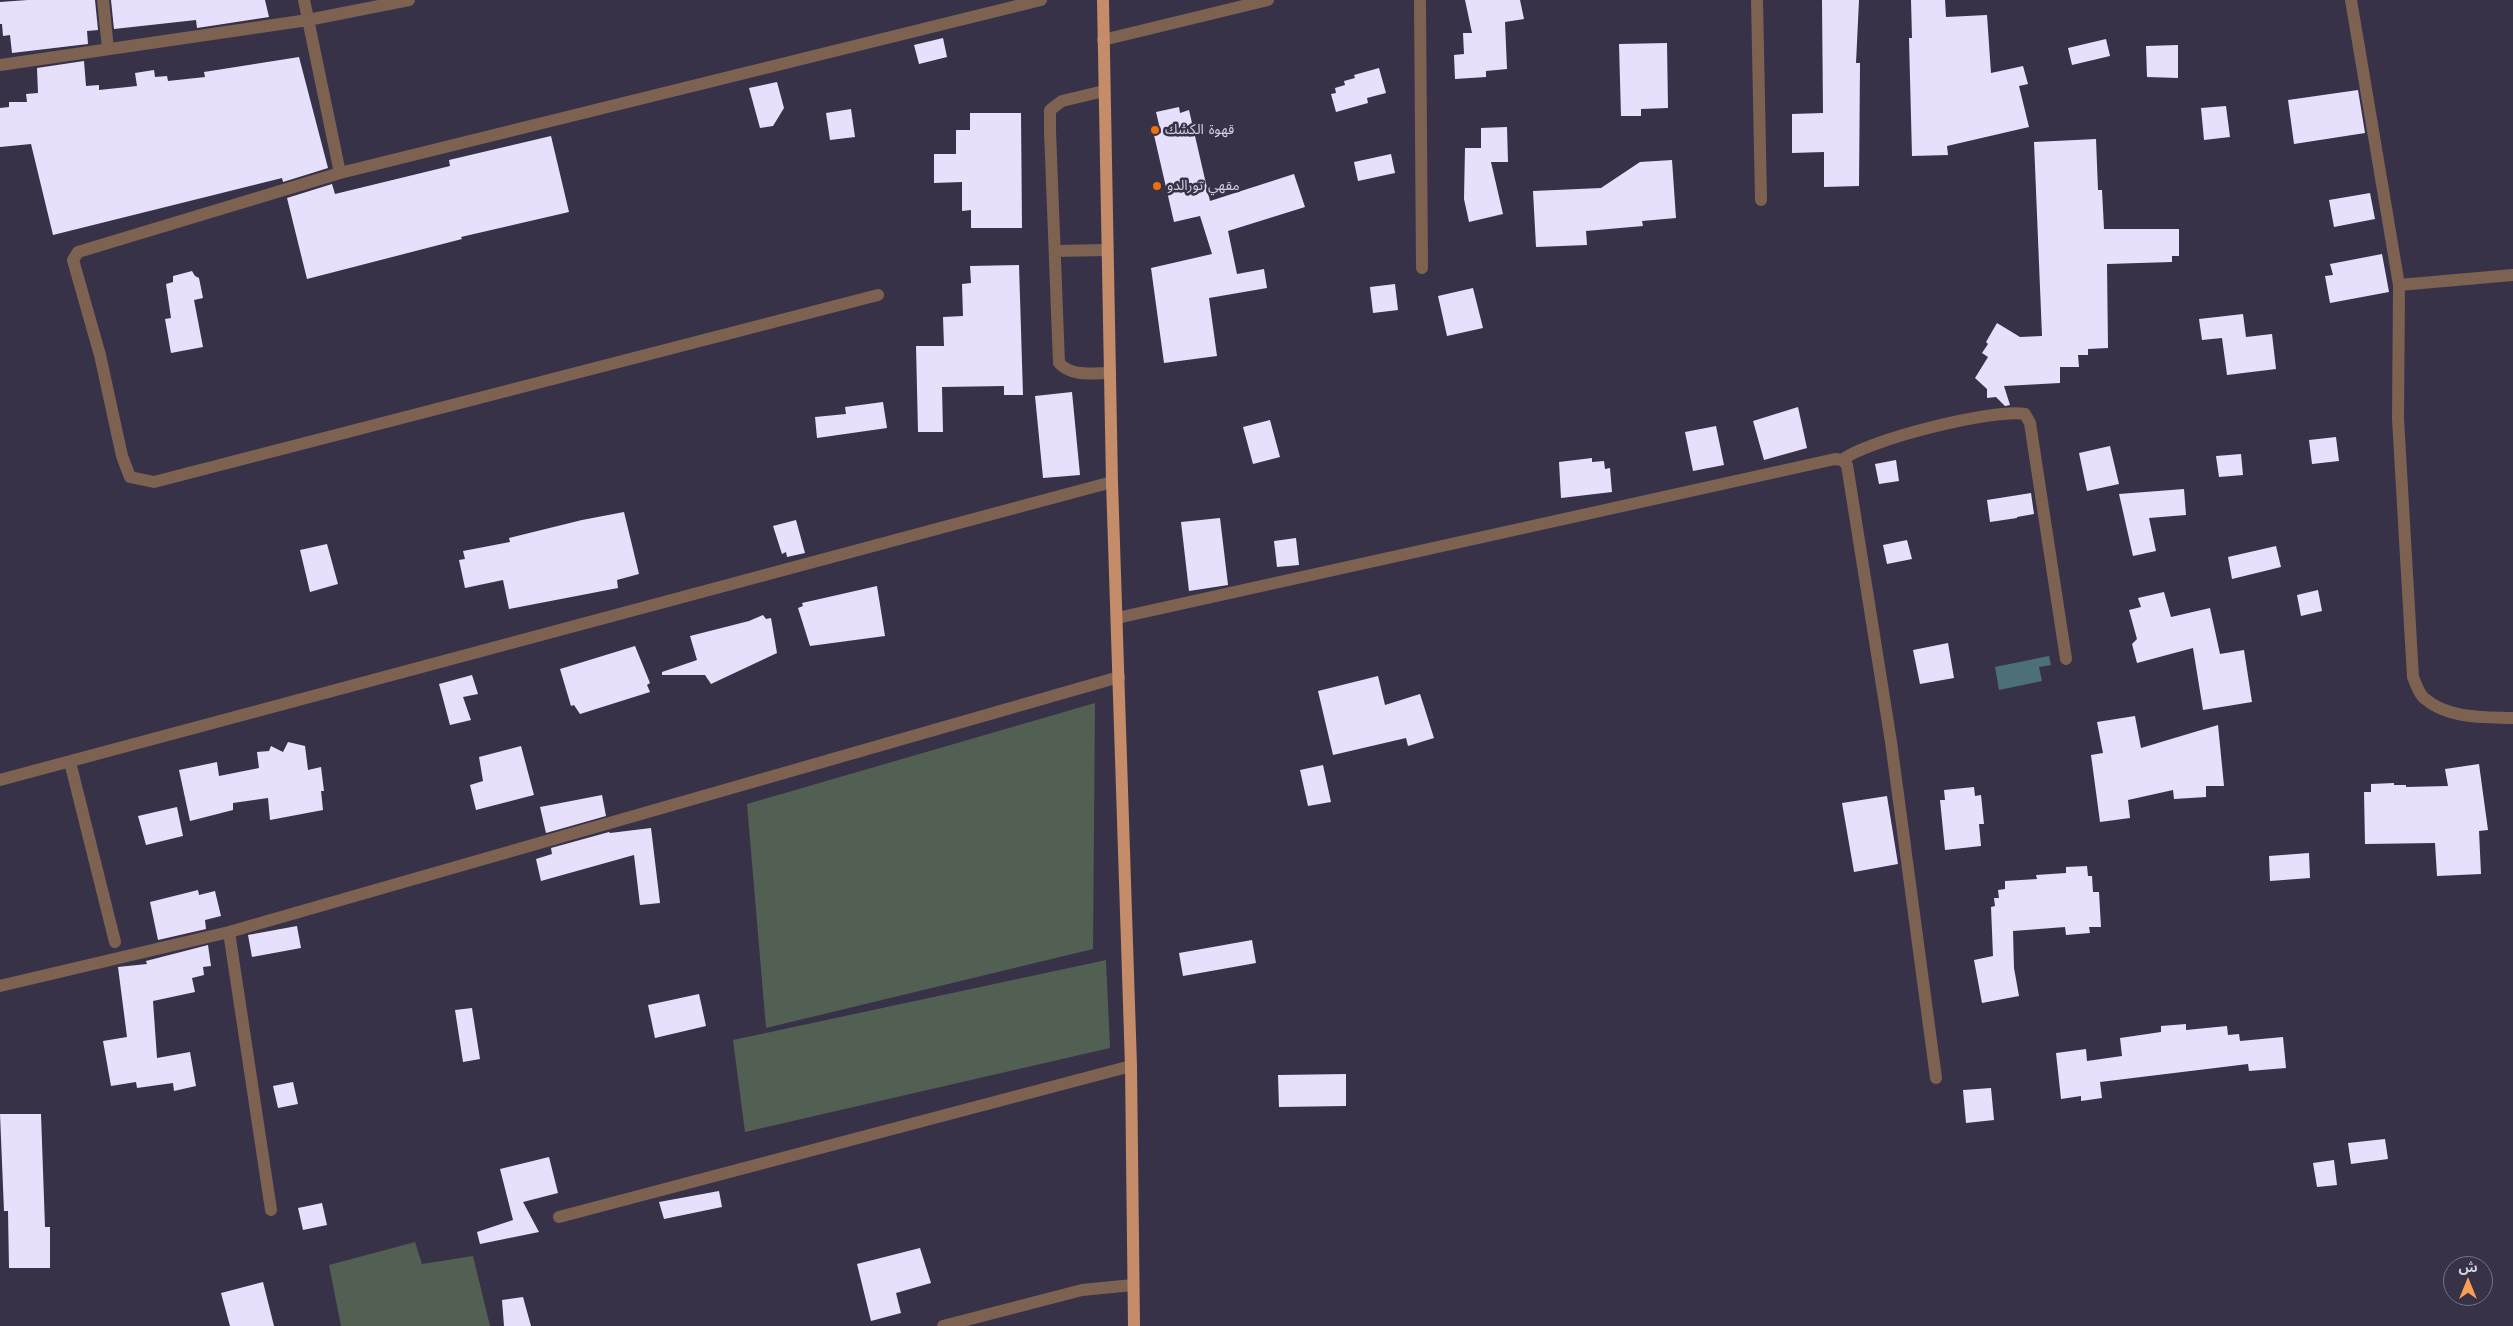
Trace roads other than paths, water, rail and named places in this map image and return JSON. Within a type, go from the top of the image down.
[{"type":"main road","points":[[1103,0],[1112,482],[1131,1066],[1134,1326]]},
{"type":"street","points":[[102,0],[108,49]]},
{"type":"street","points":[[304,0],[340,173]]},
{"type":"street","points":[[0,65],[308,20],[408,0]]},
{"type":"street","points":[[878,295],[154,482],[130,477],[122,456],[100,355],[73,260],[74,255],[340,173],[1041,0]]},
{"type":"street","points":[[1103,40],[1268,0]]},
{"type":"street","points":[[1420,0],[1422,268]]},
{"type":"street","points":[[1757,0],[1761,200]]},
{"type":"street","points":[[2351,0],[2399,286],[2398,419],[2413,678],[2422,697],[2442,709],[2468,716],[2513,718]]},
{"type":"street","points":[[1104,91],[1062,101],[1050,110],[1059,362],[1065,370],[1080,374],[1110,373]]},
{"type":"street","points":[[1055,251],[1107,250]]},
{"type":"street","points":[[2399,286],[2513,275]]},
{"type":"street","points":[[1842,460],[1858,449],[1889,439],[1999,412],[2025,414],[2030,423],[2066,659]]},
{"type":"street","points":[[1117,618],[1835,459],[1842,460],[1847,465],[1891,742],[1936,1078]]},
{"type":"street","points":[[0,780],[1112,482]]},
{"type":"street","points":[[0,986],[229,932],[1119,677]]},
{"type":"street","points":[[70,762],[116,942]]},
{"type":"street","points":[[229,932],[272,1210]]},
{"type":"street","points":[[560,1218],[1131,1066]]},
{"type":"street","points":[[943,1326],[1082,1290],[1133,1285]]},
{"type":"place","name":"قهوة الكشك","points":[[1155,130]]},
{"type":"place","name":"مقهي تورالدو","points":[[1157,186]]}]
